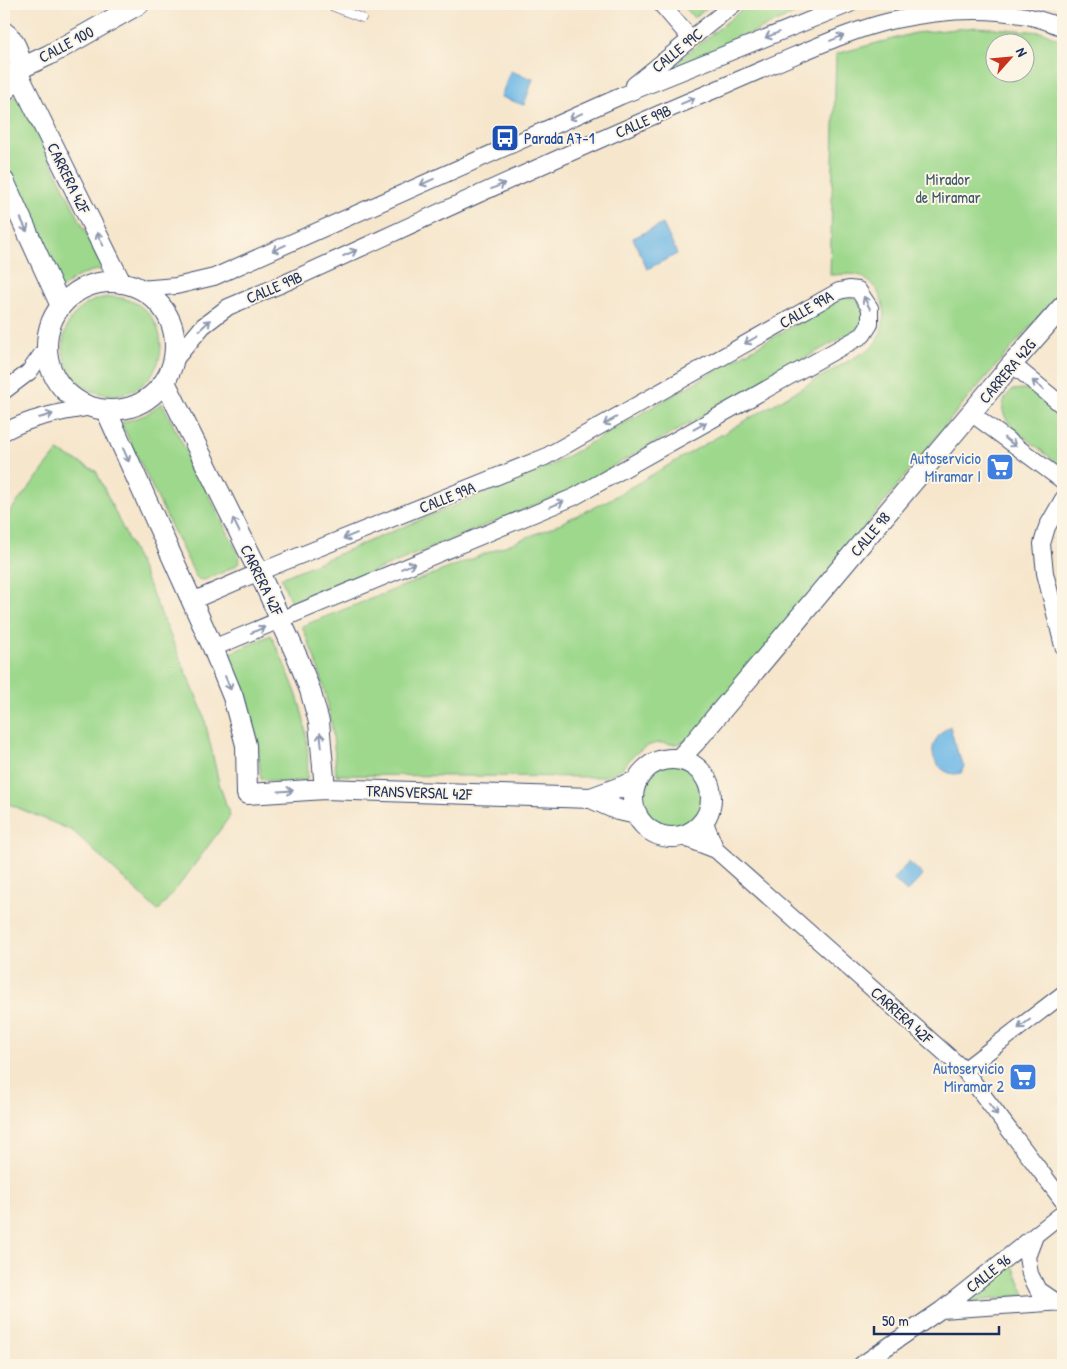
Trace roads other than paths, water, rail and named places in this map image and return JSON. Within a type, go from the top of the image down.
[{"type":"street","name":"CALLE 100","points":[[18,71],[139,4]]},
{"type":"street","points":[[661,4],[691,39]]},
{"type":"street","name":"CALLE 99C","points":[[620,96],[734,4]]},
{"type":"street","name":"CALLE 99B","points":[[131,286],[176,286],[214,277],[620,96],[850,4]]},
{"type":"street","name":"CALLE 99B","points":[[174,362],[203,326],[228,307],[643,120],[844,35],[890,21],[928,14],[982,11],[1020,15],[1063,28]]},
{"type":"street","name":"CARRERA 42F","points":[[4,32],[13,40],[18,49],[20,59],[18,71],[131,286]]},
{"type":"street","points":[[4,91],[13,83],[18,71]]},
{"type":"street","points":[[4,181],[61,306]]},
{"type":"street","points":[[4,432],[12,427],[50,414],[99,409],[129,408],[149,398],[165,382],[174,362],[175,341],[170,320],[157,302],[131,286],[99,283],[78,291],[61,306],[50,325],[47,347],[50,366],[60,384],[74,398],[99,409],[213,648]]},
{"type":"street","name":"CALLE 99A","points":[[192,601],[259,572],[545,458],[839,291],[858,290],[870,308],[870,324],[863,335],[574,497],[213,648]]},
{"type":"street","name":"CARRERA 42G","points":[[971,413],[1063,306]]},
{"type":"street","points":[[4,391],[29,372],[47,347]]},
{"type":"street","points":[[1012,364],[1063,406]]},
{"type":"street","name":"CARRERA 42F","points":[[165,382],[259,572],[300,660],[319,722],[325,789]]},
{"type":"street","points":[[971,413],[1063,481]]},
{"type":"street","name":"CALLE 98","points":[[688,763],[696,742],[971,413]]},
{"type":"street","points":[[1063,499],[1047,527],[1042,544],[1045,573],[1063,646]]},
{"type":"street","name":"TRANSVERSAL 42F","points":[[213,648],[233,697],[246,745],[247,794],[325,789],[591,798],[618,810],[637,814]]},
{"type":"street","points":[[668,759],[688,763],[707,780],[711,790],[708,814],[692,832],[680,836],[659,834],[648,828],[637,814],[634,798],[637,781],[644,771],[653,764],[668,759]]},
{"type":"street","name":"TRANSVERSAL 42F","points":[[591,798],[637,781]]},
{"type":"street","name":"CARRERA 42F","points":[[704,820],[716,850]]},
{"type":"street","name":"CARRERA 42F","points":[[680,836],[716,850],[964,1070],[1063,1202]]},
{"type":"street","points":[[964,1070],[1063,994]]},
{"type":"street","name":"CALLE 96","points":[[861,1365],[941,1310],[1063,1212]]},
{"type":"street","points":[[1035,1236],[1028,1256],[1030,1274],[1038,1290],[1060,1303]]},
{"type":"street","points":[[941,1310],[1060,1303]]},
{"type":"lane","points":[[326,4],[362,18]]},
{"type":"water","points":[[510,71],[533,79],[524,105],[501,97]]},
{"type":"water","points":[[663,224],[677,254],[647,269],[633,238]]},
{"type":"water","points":[[950,726],[956,749],[964,766],[961,773],[955,774],[945,771],[934,759],[934,744],[937,738]]},
{"type":"water","points":[[909,862],[923,875],[907,892],[893,879]]},
{"type":"place","name":"Parada A7-1","points":[[505,138]]},
{"type":"place","name":"Autoservicio Miramar I","points":[[1000,467]]},
{"type":"place","name":"Autoservicio Miramar 2","points":[[1023,1077]]},
{"type":"park label","name":"Mirador de Miramar","points":[[948,188]]}]
